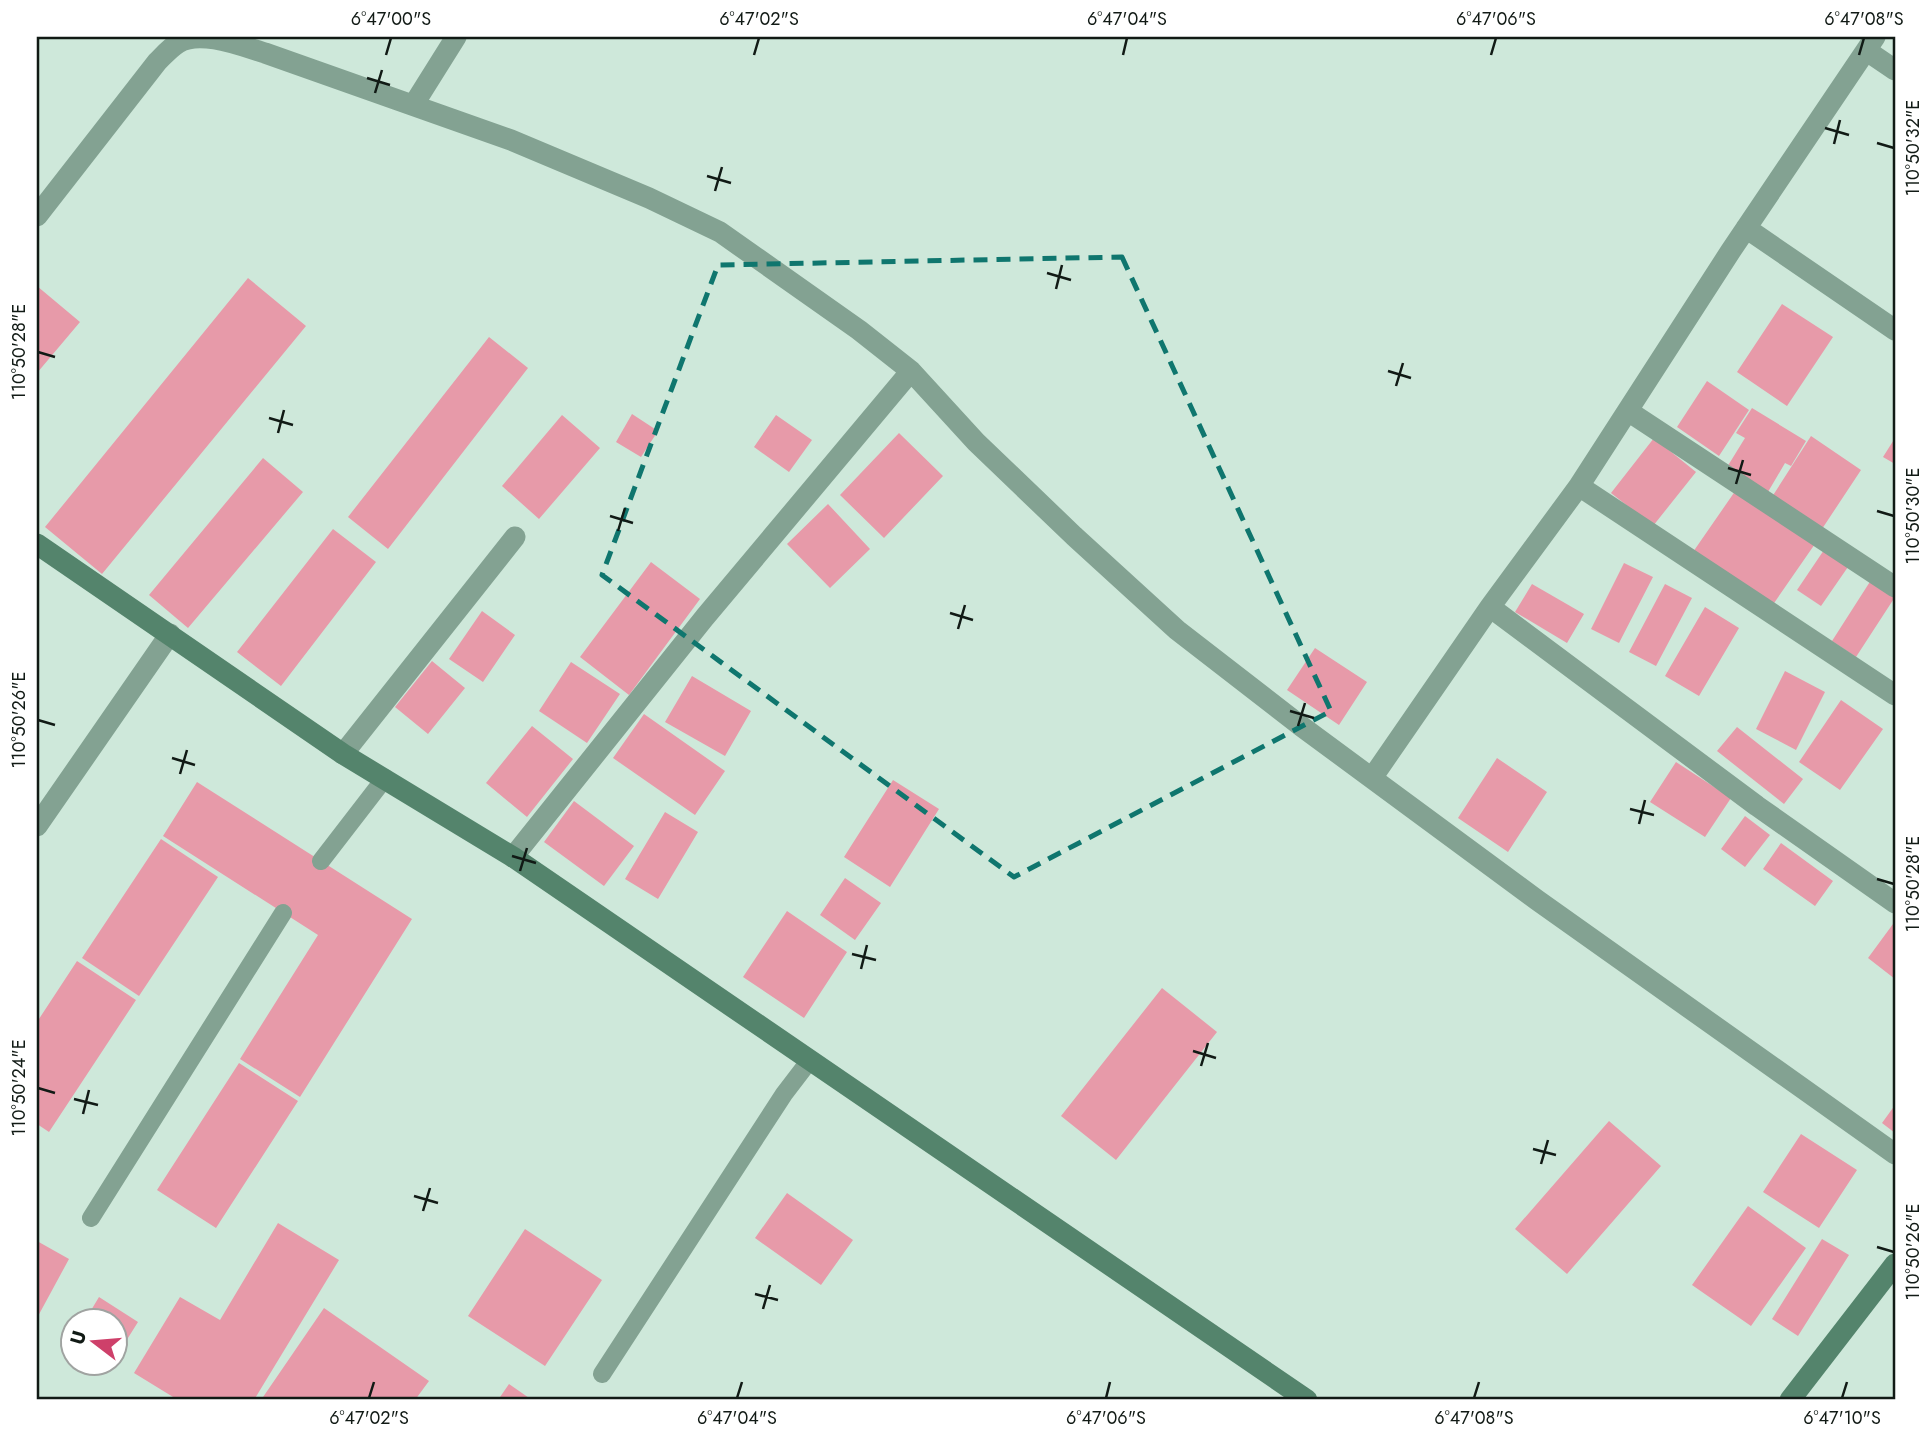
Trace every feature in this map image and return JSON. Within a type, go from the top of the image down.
[{"type":"street","points":[[414,104],[456,37]]},
{"type":"street","points":[[37,216],[157,62],[180,42],[191,38],[227,42],[265,53],[414,104],[511,140],[649,198],[720,232],[859,330],[911,371],[976,442],[1177,630],[1537,900],[1895,1154]]},
{"type":"street","points":[[1372,778],[1490,607],[1579,486],[1746,228],[1871,44],[1895,70]]},
{"type":"street","points":[[1746,228],[1895,330]]},
{"type":"street","points":[[513,857],[705,617],[911,371]]},
{"type":"street","points":[[1628,411],[1895,587]]},
{"type":"street","points":[[1579,486],[1895,695]]},
{"type":"street","points":[[343,754],[515,537]]},
{"type":"street","points":[[37,544],[343,754],[513,857],[1307,1400]]},
{"type":"street","points":[[1490,607],[1757,806],[1895,903]]},
{"type":"street","points":[[37,826],[170,634]]},
{"type":"street","points":[[1790,1400],[1895,1264]]},
{"type":"lane","points":[[321,861],[385,778]]},
{"type":"lane","points":[[91,1218],[283,913]]},
{"type":"lane","points":[[602,1374],[784,1094],[810,1060]]},
{"type":"highlighted area","points":[[1122,257],[1331,711],[1014,877],[602,575],[718,265]]},
{"type":"building","points":[[248,278],[306,326],[102,574],[45,527]]},
{"type":"building","points":[[37,286],[80,322],[37,373]]},
{"type":"building","points":[[1782,304],[1833,337],[1787,406],[1737,372]]},
{"type":"building","points":[[489,337],[528,368],[388,549],[348,517]]},
{"type":"building","points":[[1707,381],[1749,410],[1719,456],[1677,427]]},
{"type":"building","points":[[1752,408],[1806,441],[1791,466],[1785,463],[1765,497],[1724,472],[1745,438],[1736,433]]},
{"type":"building","points":[[632,414],[658,431],[641,457],[616,442]]},
{"type":"building","points":[[562,415],[600,448],[539,519],[502,486]]},
{"type":"building","points":[[776,415],[812,440],[789,472],[754,447]]},
{"type":"building","points":[[899,433],[943,476],[884,538],[840,495]]},
{"type":"building","points":[[1811,436],[1861,470],[1820,532],[1770,500]]},
{"type":"building","points":[[1654,438],[1696,472],[1653,526],[1611,493]]},
{"type":"building","points":[[1895,438],[1895,464],[1883,457]]},
{"type":"building","points":[[263,458],[303,492],[188,628],[149,595]]},
{"type":"building","points":[[1738,487],[1817,541],[1772,606],[1693,552]]},
{"type":"building","points":[[828,504],[870,549],[830,588],[787,544]]},
{"type":"building","points":[[333,529],[376,562],[281,686],[237,652]]},
{"type":"building","points":[[1826,547],[1850,564],[1821,606],[1797,590]]},
{"type":"building","points":[[651,562],[700,599],[629,695],[580,657]]},
{"type":"building","points":[[1624,563],[1653,577],[1619,643],[1591,629]]},
{"type":"building","points":[[1873,577],[1895,591],[1895,597],[1856,657],[1832,641]]},
{"type":"building","points":[[1532,584],[1584,614],[1567,643],[1515,612]]},
{"type":"building","points":[[1665,584],[1692,598],[1656,666],[1629,652]]},
{"type":"building","points":[[1705,607],[1739,628],[1699,696],[1665,676]]},
{"type":"building","points":[[482,611],[515,635],[483,682],[449,659]]},
{"type":"building","points":[[1315,648],[1367,682],[1339,725],[1287,690]]},
{"type":"building","points":[[432,661],[465,688],[428,734],[395,707]]},
{"type":"building","points":[[571,662],[620,694],[587,743],[539,711]]},
{"type":"building","points":[[1785,671],[1825,692],[1796,750],[1756,729]]},
{"type":"building","points":[[692,676],[751,711],[725,756],[665,722]]},
{"type":"building","points":[[1841,700],[1883,729],[1840,790],[1799,762]]},
{"type":"building","points":[[644,714],[725,771],[695,815],[613,758]]},
{"type":"building","points":[[532,726],[573,759],[527,817],[486,783]]},
{"type":"building","points":[[1737,727],[1803,779],[1784,804],[1717,751]]},
{"type":"building","points":[[1497,758],[1547,792],[1508,852],[1458,818]]},
{"type":"building","points":[[1676,762],[1731,798],[1705,837],[1650,802]]},
{"type":"building","points":[[893,780],[939,809],[890,887],[844,857]]},
{"type":"building","points":[[197,782],[412,919],[300,1097],[240,1059],[318,935],[163,836]]},
{"type":"building","points":[[574,801],[634,846],[604,886],[544,842]]},
{"type":"building","points":[[665,812],[698,832],[658,899],[625,879]]},
{"type":"building","points":[[1745,816],[1770,835],[1745,867],[1721,849]]},
{"type":"building","points":[[161,839],[218,877],[139,996],[82,958]]},
{"type":"building","points":[[1781,843],[1833,881],[1815,906],[1763,869]]},
{"type":"building","points":[[845,878],[881,903],[855,940],[820,915]]},
{"type":"building","points":[[787,911],[847,952],[804,1018],[743,977]]},
{"type":"building","points":[[1893,924],[1895,925],[1895,979],[1868,958]]},
{"type":"building","points":[[77,961],[136,1000],[49,1132],[37,1124],[37,1022]]},
{"type":"building","points":[[1162,988],[1217,1032],[1116,1160],[1061,1116]]},
{"type":"building","points":[[239,1063],[298,1101],[216,1228],[157,1190]]},
{"type":"building","points":[[1895,1105],[1895,1133],[1882,1123]]},
{"type":"building","points":[[1609,1121],[1661,1166],[1567,1274],[1515,1229]]},
{"type":"building","points":[[1801,1134],[1857,1170],[1819,1228],[1763,1192]]},
{"type":"building","points":[[787,1193],[853,1240],[821,1285],[755,1238]]},
{"type":"building","points":[[1748,1206],[1806,1248],[1751,1326],[1692,1285]]},
{"type":"building","points":[[278,1223],[339,1260],[254,1400],[178,1400],[134,1373],[180,1297],[220,1320]]},
{"type":"building","points":[[525,1229],[602,1280],[545,1366],[468,1316]]},
{"type":"building","points":[[1822,1239],[1849,1255],[1798,1336],[1772,1319]]},
{"type":"building","points":[[37,1241],[69,1259],[37,1318]]},
{"type":"building","points":[[99,1297],[116,1308],[92,1308]]},
{"type":"building","points":[[324,1308],[429,1381],[415,1400],[261,1400]]},
{"type":"building","points":[[130,1317],[138,1322],[130,1335]]},
{"type":"building","points":[[509,1384],[532,1400],[498,1400]]}]
